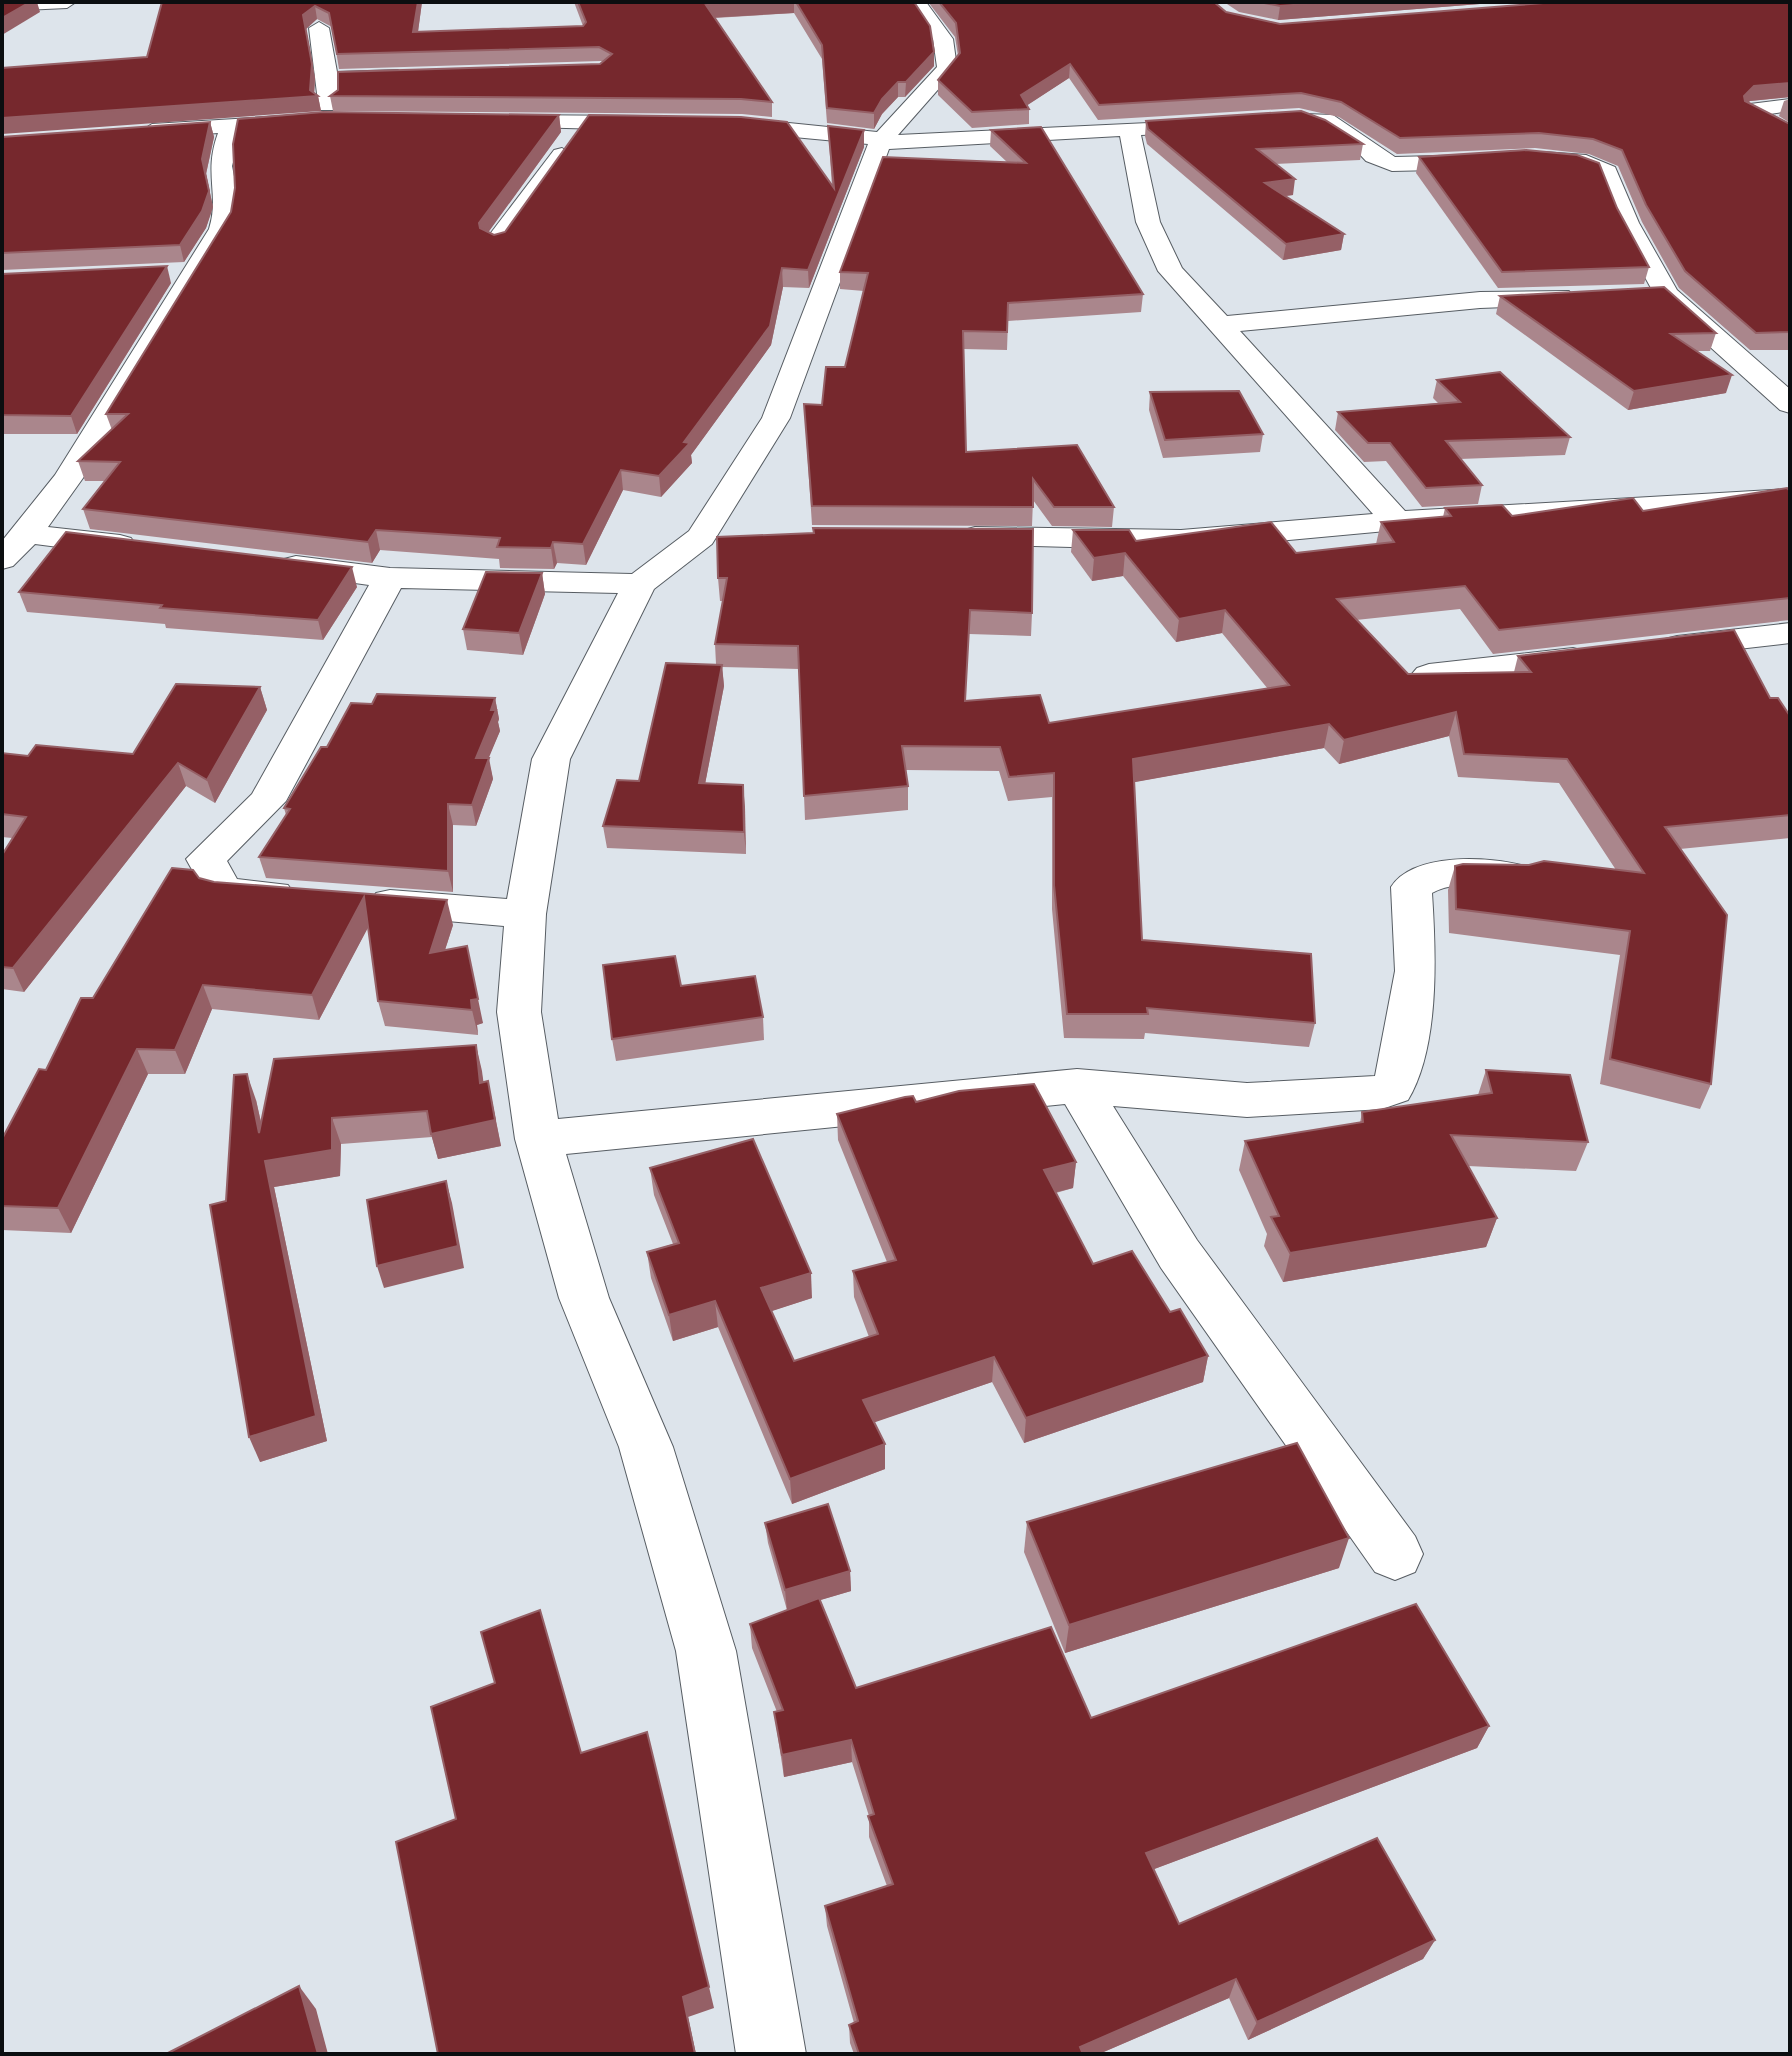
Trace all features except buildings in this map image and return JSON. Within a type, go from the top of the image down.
[{"type":"street","points":[[2,5],[67,2]]},
{"type":"street","points":[[771,2054],[706,1651],[646,1447],[584,1298],[538,1139],[519,1012],[525,914],[551,759],[640,584],[715,537],[789,389],[838,250],[881,141],[947,68],[943,39],[916,2]]},
{"type":"street","points":[[122,134],[334,120],[319,28]]},
{"type":"street","points":[[328,78],[420,76]]},
{"type":"street","points":[[1790,105],[1758,109],[1753,113],[1790,134]]},
{"type":"street","points":[[1253,121],[1299,117],[1325,120],[1358,139],[1374,156],[1392,164],[1566,159],[1586,162],[1607,172],[1627,223],[1666,294],[1790,404]]},
{"type":"street","points":[[477,120],[670,123]]},
{"type":"street","points":[[496,243],[539,188],[582,123]]},
{"type":"street","points":[[713,124],[881,141],[1222,123]]},
{"type":"street","points":[[2,559],[27,534],[68,478],[221,229],[228,207],[219,185],[218,159],[232,125]]},
{"type":"street","points":[[1129,130],[1154,234],[1171,271],[1397,521]]},
{"type":"street","points":[[163,273],[195,272]]},
{"type":"street","points":[[1635,295],[1666,294]]},
{"type":"street","points":[[1220,325],[1480,300],[1588,297]]},
{"type":"street","points":[[950,537],[1181,540],[1397,521],[1790,498]]},
{"type":"street","points":[[27,534],[150,548]]},
{"type":"street","points":[[271,563],[390,578],[640,584]]},
{"type":"street","points":[[311,897],[223,891],[206,859],[267,801],[390,578]]},
{"type":"street","points":[[1649,649],[1790,633]]},
{"type":"street","points":[[1429,675],[1602,655]]},
{"type":"street","points":[[538,1139],[1077,1086],[1247,1100],[1342,1096],[1392,1088],[1416,971],[1411,887],[1426,876],[1443,873],[1519,875]]},
{"type":"street","points":[[357,900],[525,914]]},
{"type":"street","points":[[1077,1086],[1179,1254],[1395,1554]]}]
